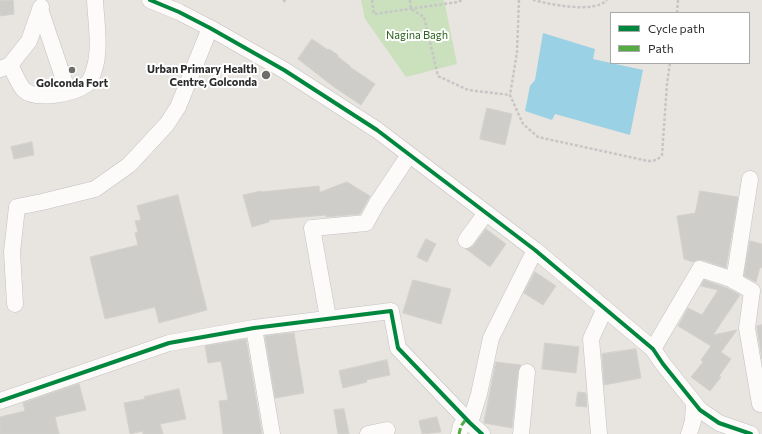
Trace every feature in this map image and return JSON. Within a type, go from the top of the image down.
[{"type":"street","points":[[43,5],[29,41],[5,67],[24,89],[33,94],[48,95],[76,90],[89,83],[94,70],[97,55],[95,0]]},
{"type":"street","points":[[150,0],[179,12],[210,28],[284,70],[377,130],[535,250],[653,349],[663,364],[700,410],[719,423],[750,434]]},
{"type":"street","points":[[43,5],[68,92]]},
{"type":"street","points":[[15,304],[12,252],[17,207],[95,189],[129,165],[167,124],[178,107],[210,28]]},
{"type":"street","points":[[328,318],[312,228],[366,223],[410,155]]},
{"type":"street","points":[[734,281],[750,179]]},
{"type":"street","points":[[466,240],[486,213]]},
{"type":"street","points":[[465,425],[479,394],[491,338],[535,250]]},
{"type":"street","points":[[653,349],[700,269],[734,281],[752,291],[747,328],[760,404]]},
{"type":"street","points":[[599,434],[592,339],[605,308]]},
{"type":"street","points":[[0,401],[169,343],[254,328],[391,310],[398,348],[465,425],[482,434]]},
{"type":"street","points":[[254,328],[272,434]]},
{"type":"street","points":[[521,434],[526,372]]},
{"type":"street","points":[[689,434],[693,422],[694,403]]},
{"type":"street","points":[[368,434],[387,430]]},
{"type":"path","points":[[372,0],[374,14],[458,2],[462,0]]},
{"type":"path","points":[[410,0],[411,8],[424,17],[438,76],[468,90],[510,95]]},
{"type":"path","points":[[519,0],[517,52],[510,95],[523,124],[538,137],[648,161],[657,160],[662,155],[670,64]]},
{"type":"path","points":[[533,0],[559,6],[588,7],[604,3],[607,0]]},
{"type":"path","points":[[677,12],[678,0]]},
{"type":"green space","name":"Nagina Bagh","points":[[361,0],[444,0],[457,64],[406,77],[365,19]]},
{"type":"water","points":[[543,33],[595,49],[593,59],[610,63],[610,64],[643,70],[630,135],[555,114],[552,120],[525,111],[530,86],[535,80]]},
{"type":"building","points":[[13,0],[14,14],[0,16],[0,1]]},
{"type":"building","points":[[312,39],[338,55],[337,56],[350,67],[375,84],[361,105],[334,87],[298,59]]},
{"type":"building","points":[[487,108],[512,114],[505,145],[480,139]]},
{"type":"building","points":[[32,142],[34,155],[14,159],[11,147]]},
{"type":"building","points":[[347,182],[370,196],[360,214],[326,217],[326,215],[269,220],[269,222],[252,227],[243,195],[261,191],[319,186],[320,192]]},
{"type":"building","points":[[700,191],[738,197],[726,268],[703,260],[693,262],[684,259],[677,216],[695,213]]},
{"type":"building","points":[[178,195],[207,310],[159,323],[155,307],[105,319],[90,257],[138,245],[135,233],[138,232],[135,221],[141,220],[137,206]]},
{"type":"building","points":[[486,229],[506,244],[490,267],[466,249],[473,246]]},
{"type":"building","points":[[426,239],[436,244],[427,262],[417,257]]},
{"type":"building","points":[[750,241],[762,244],[762,268],[760,267],[756,282],[744,276]]},
{"type":"building","points":[[535,272],[556,286],[543,305],[524,293]]},
{"type":"building","points":[[413,280],[451,289],[441,324],[403,313]]},
{"type":"building","points":[[704,280],[727,288],[740,295],[713,335],[737,330],[721,352],[731,359],[719,376],[721,377],[710,391],[691,377],[703,362],[701,360],[711,346],[678,326],[688,308],[702,315],[718,290],[701,286]]},
{"type":"building","points":[[762,325],[762,359],[757,326]]},
{"type":"building","points":[[294,333],[304,393],[275,398],[265,336]]},
{"type":"building","points":[[246,339],[262,434],[223,434],[219,401],[228,400],[221,361],[208,363],[205,346]]},
{"type":"building","points":[[545,343],[579,347],[576,373],[542,369]]},
{"type":"building","points":[[636,349],[641,378],[604,385],[602,354]]},
{"type":"building","points":[[387,360],[390,375],[366,380],[367,382],[343,388],[339,371]]},
{"type":"building","points":[[496,362],[521,365],[518,371],[512,428],[484,423]]},
{"type":"building","points":[[79,384],[86,410],[55,417],[59,434],[0,434],[0,417],[25,411],[23,403]]},
{"type":"building","points":[[179,389],[186,419],[160,424],[163,434],[143,434],[143,431],[130,434],[124,403],[145,399],[144,397]]},
{"type":"building","points":[[578,392],[586,393],[587,407],[576,406]]},
{"type":"building","points":[[344,409],[349,434],[338,434],[334,410]]},
{"type":"building","points":[[437,417],[441,432],[422,434],[419,421]]},
{"type":"marked path","points":[[459,434],[461,426],[466,419]]},
{"type":"cycle path","points":[[150,0],[179,12],[210,28],[284,70],[377,130],[535,250],[653,349],[663,364],[700,410],[719,423],[751,434]]},
{"type":"cycle path","points":[[0,401],[169,343],[254,328],[391,311],[398,348],[482,434]]},
{"type":"place","name":"Golconda Fort","points":[[72,70]]},
{"type":"place","name":"Urban Primary Health Centre, Golconda","points":[[266,75]]}]
